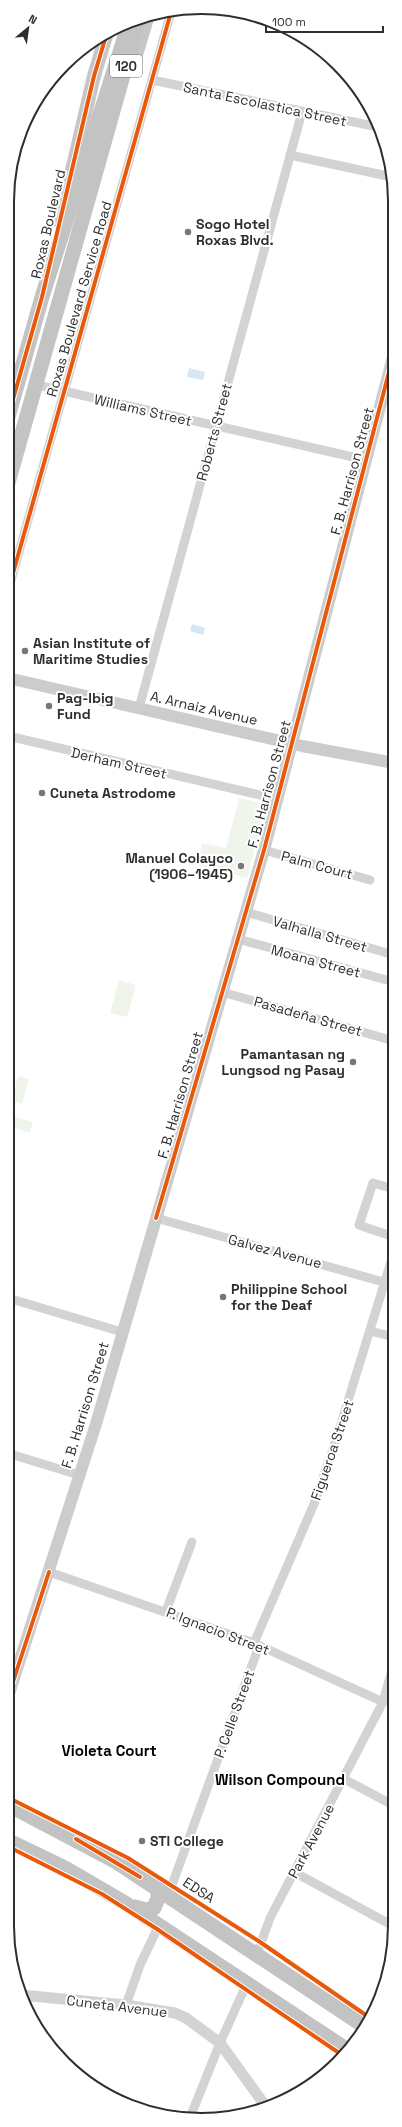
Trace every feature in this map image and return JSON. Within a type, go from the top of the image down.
[{"type":"highway","name":"120","points":[[14,463],[137,25]]},
{"type":"highway","name":"Roxas Boulevard","points":[[14,397],[42,297],[127,29]]},
{"type":"highway","name":"EDSA","points":[[14,1808],[82,1842],[161,1891],[360,2024]]},
{"type":"highway","points":[[14,1843],[65,1868],[159,1924],[343,2047]]},
{"type":"highway","points":[[125,1903],[141,1910],[151,1910],[157,1902],[161,1891]]},
{"type":"main road","points":[[114,112],[130,76],[146,22]]},
{"type":"main road","name":"Roxas Boulevard","points":[[42,297],[94,76],[104,41]]},
{"type":"main road","name":"F. B. Harrison Street","points":[[14,1674],[49,1572],[79,1475],[264,850],[388,376]]},
{"type":"main road","name":"A. Arnaiz Avenue","points":[[14,679],[291,744],[388,762]]},
{"type":"street","name":"Roxas Boulevard Service Road","points":[[14,570],[170,17]]},
{"type":"street","name":"Santa Escolastica Street","points":[[152,80],[373,127]]},
{"type":"street","name":"Roberts Street","points":[[139,708],[302,112]]},
{"type":"street","points":[[290,155],[386,176]]},
{"type":"street","name":"Williams Street","points":[[37,385],[215,427],[366,460]]},
{"type":"street","points":[[382,400],[388,402]]},
{"type":"street","name":"Derham Street","points":[[14,737],[277,799]]},
{"type":"street","name":"Palm Court","points":[[264,850],[370,880]]},
{"type":"street","name":"Valhalla Street","points":[[246,912],[388,954]]},
{"type":"street","name":"Moana Street","points":[[238,939],[388,980]]},
{"type":"street","name":"Pasadeña Street","points":[[222,992],[388,1039]]},
{"type":"street","points":[[388,1187],[373,1183],[359,1225],[388,1235]]},
{"type":"street","name":"Galvez Avenue","points":[[156,1218],[388,1284]]},
{"type":"street","name":"Figueroa Street","points":[[256,1644],[314,1504],[370,1331],[388,1286]]},
{"type":"street","points":[[14,1300],[122,1332]]},
{"type":"street","points":[[370,1331],[388,1336]]},
{"type":"street","points":[[14,1454],[79,1475]]},
{"type":"street","points":[[166,1611],[192,1542]]},
{"type":"street","name":"P. Ignacio Street","points":[[49,1572],[166,1611],[256,1644],[383,1702]]},
{"type":"street","name":"P. Celle Street","points":[[161,1891],[172,1885],[256,1644]]},
{"type":"street","name":"Park Avenue","points":[[257,1954],[270,1918],[383,1702],[388,1684]]},
{"type":"street","points":[[344,1779],[388,1802]]},
{"type":"street","points":[[294,1872],[388,1923]]},
{"type":"street","points":[[126,2005],[140,1965],[159,1924]]},
{"type":"street","points":[[192,2113],[220,2042],[247,1983]]},
{"type":"street","name":"Cuneta Avenue","points":[[27,1996],[126,2005],[175,2013],[186,2018],[220,2042],[263,2102]]},
{"type":"shaded area","points":[[189,368],[205,372],[203,380],[187,377]]},
{"type":"shaded area","points":[[192,624],[205,628],[203,635],[190,631]]},
{"type":"shaded area","points":[[239,798],[266,804],[247,878],[197,865],[202,843],[226,848]]},
{"type":"shaded area","points":[[119,980],[136,985],[127,1017],[110,1013]]},
{"type":"shaded area","points":[[18,1076],[29,1079],[22,1104],[14,1102],[14,1093]]},
{"type":"shaded area","points":[[14,1117],[33,1122],[30,1133],[14,1128]]},
{"type":"cycle path","points":[[14,570],[170,17]]},
{"type":"cycle path","points":[[14,396],[42,297],[94,76],[104,41]]},
{"type":"cycle path","points":[[156,1218],[264,850],[388,376]]},
{"type":"cycle path","points":[[14,1679],[49,1572]]},
{"type":"cycle path","points":[[14,1801],[128,1858],[260,1942],[366,2015]]},
{"type":"cycle path","points":[[76,1839],[140,1877]]},
{"type":"cycle path","points":[[14,1850],[102,1894],[157,1929],[338,2053]]},
{"type":"place","name":"Sogo Hotel Roxas Blvd.","points":[[188,232]]},
{"type":"place","name":"Asian Institute of Maritime Studies","points":[[25,651]]},
{"type":"place","name":"Pag-Ibig Fund","points":[[49,706]]},
{"type":"place","name":"Cuneta Astrodome","points":[[42,793]]},
{"type":"place","name":"Manuel Colayco (1906–1945)","points":[[241,866]]},
{"type":"place","name":"Pamantasan ng Lungsod ng Pasay","points":[[353,1062]]},
{"type":"place","name":"Philippine School for the Deaf","points":[[223,1297]]},
{"type":"place","name":"STI College","points":[[142,1841]]},
{"type":"district","name":"Violeta Court","points":[[109,1750]]},
{"type":"district","name":"Wilson Compound","points":[[280,1779]]}]
